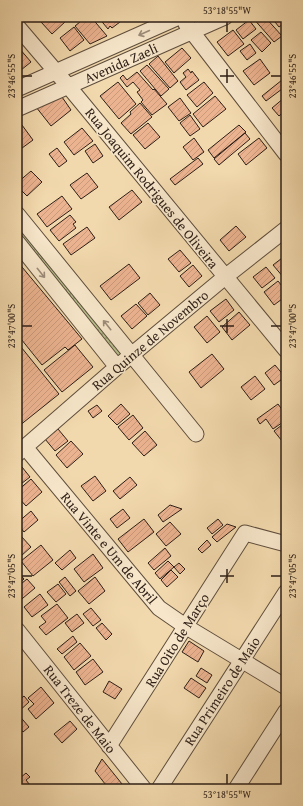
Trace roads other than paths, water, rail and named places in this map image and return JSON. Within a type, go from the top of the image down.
[{"type":"street","points":[[180,17],[286,154]]},
{"type":"street","name":"Avenida Zaeli","points":[[17,89],[180,17]]},
{"type":"street","name":"Avenida Zaeli","points":[[17,109],[225,17]]},
{"type":"street","name":"Rua Joaquim Rodrigues de Oliveira","points":[[17,26],[69,86],[286,350]]},
{"type":"street","points":[[17,214],[196,434]]},
{"type":"street","name":"Rua Quinze de Novembro","points":[[21,450],[117,367],[225,277],[286,229]]},
{"type":"street","points":[[17,242],[117,367]]},
{"type":"street","name":"Rua Vinte e Um de Abril","points":[[21,450],[158,608],[286,687]]},
{"type":"street","name":"Rua Oito de Março","points":[[109,746],[245,533],[286,544]]},
{"type":"street","name":"Rua Primeiro de Maio","points":[[159,789],[286,592]]},
{"type":"street","name":"Rua Treze de Maio","points":[[17,630],[144,789]]},
{"type":"street","points":[[236,789],[286,711]]}]
